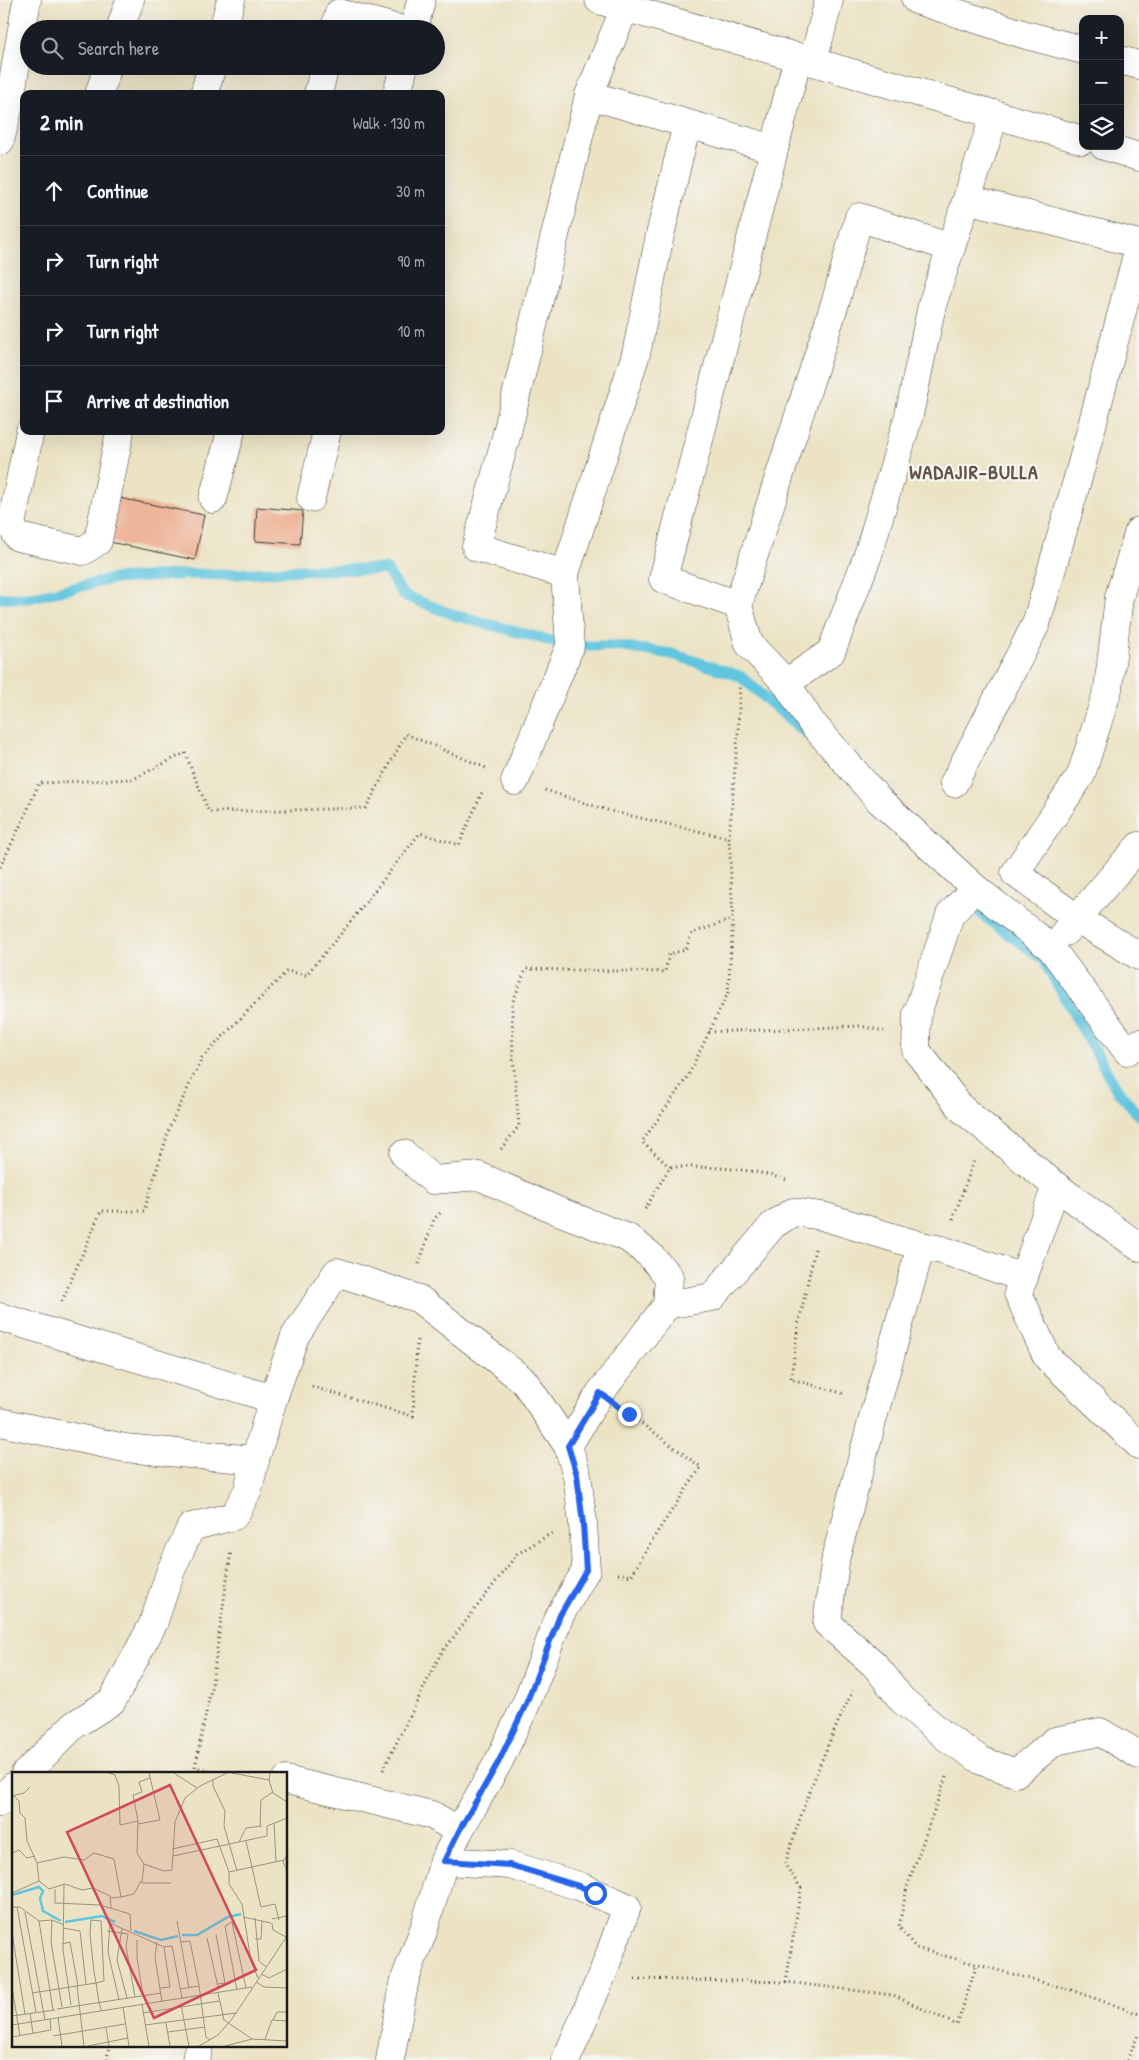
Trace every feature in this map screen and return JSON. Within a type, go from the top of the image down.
[{"type":"street","points":[[24,20],[27,0]]},
{"type":"street","points":[[123,20],[130,0]]},
{"type":"street","points":[[226,20],[232,0]]},
{"type":"street","points":[[416,20],[422,0]]},
{"type":"street","points":[[599,0],[627,4],[805,59],[1079,139]]},
{"type":"street","points":[[738,605],[663,579],[774,149],[805,59],[829,0]]},
{"type":"street","points":[[916,0],[1026,35],[1079,49]]},
{"type":"street","points":[[565,574],[476,547],[506,437],[590,95],[627,4]]},
{"type":"street","points":[[337,20],[339,13],[365,20]]},
{"type":"street","points":[[0,141],[8,110],[20,41]]},
{"type":"street","points":[[1124,61],[1139,65]]},
{"type":"street","points":[[100,90],[105,75]]},
{"type":"street","points":[[205,90],[209,75]]},
{"type":"street","points":[[319,90],[323,75]]},
{"type":"street","points":[[397,90],[401,75]]},
{"type":"street","points":[[590,95],[774,149]]},
{"type":"street","points":[[786,682],[831,652],[868,555],[909,415],[932,306],[995,114]]},
{"type":"street","points":[[504,775],[570,646],[565,574],[636,354],[660,235],[688,124]]},
{"type":"street","points":[[1117,150],[1139,157]]},
{"type":"street","points":[[954,782],[1036,624],[1081,467],[1139,246],[967,199]]},
{"type":"street","points":[[951,248],[859,217],[836,300],[738,605],[749,644],[786,682],[811,722],[879,800],[975,888],[1052,948],[1127,1051],[1139,1043]]},
{"type":"street","points":[[29,435],[11,525],[18,537],[83,550],[98,541],[119,435]]},
{"type":"street","points":[[213,499],[230,435]]},
{"type":"street","points":[[311,498],[326,435]]},
{"type":"street","points":[[1139,531],[1119,597],[1108,689],[1081,775],[1014,873],[1076,918],[1139,956]]},
{"type":"street","points":[[1052,948],[1139,846]]},
{"type":"street","points":[[975,888],[950,915],[917,1014],[916,1050],[962,1109],[1056,1186],[1139,1247]]},
{"type":"street","points":[[404,1154],[433,1180],[479,1176],[558,1211],[628,1238],[650,1255],[669,1276],[667,1305],[600,1393],[568,1446]]},
{"type":"street","points":[[1056,1186],[1018,1293],[1046,1357],[1139,1445]]},
{"type":"street","points":[[667,1305],[712,1297],[774,1225],[793,1212],[822,1216],[932,1248],[1024,1278]]},
{"type":"street","points":[[932,1248],[877,1403],[836,1556],[827,1623],[876,1665],[902,1700],[946,1737],[982,1761],[1016,1773],[1055,1741],[1100,1732],[1139,1755]]},
{"type":"street","points":[[27,1772],[74,1724],[112,1701],[153,1624],[171,1570],[192,1527],[234,1516],[248,1490],[273,1398],[295,1336],[337,1272],[419,1299],[524,1381],[568,1446],[577,1475],[586,1570],[560,1615],[526,1704],[507,1745],[444,1861],[424,1929],[405,1979],[390,2060]]},
{"type":"street","points":[[0,1316],[273,1398]]},
{"type":"street","points":[[0,1422],[125,1448],[255,1460]]},
{"type":"street","points":[[288,1780],[432,1816],[459,1831]]},
{"type":"street","points":[[0,1802],[12,1788]]},
{"type":"street","points":[[444,1861],[510,1865],[579,1886],[627,1907],[602,1975],[566,2060]]},
{"type":"path","points":[[749,644],[740,676],[738,732],[729,838],[733,918],[728,993],[688,1076],[642,1142],[670,1167],[722,1167],[776,1176],[800,1185],[793,1212]]},
{"type":"path","points":[[0,867],[23,820],[38,782],[133,778],[186,753],[209,812],[366,808],[406,734],[504,775],[610,810],[729,838]]},
{"type":"path","points":[[49,1331],[101,1211],[144,1211],[170,1126],[202,1058],[287,971],[306,975],[420,833],[458,845],[504,775]]},
{"type":"path","points":[[709,1032],[860,1026],[916,1038]]},
{"type":"path","points":[[932,1248],[986,1129]]},
{"type":"path","points":[[628,1238],[670,1167]]},
{"type":"path","points":[[822,1216],[798,1326],[791,1379],[877,1403]]},
{"type":"path","points":[[586,1570],[631,1576],[656,1534],[701,1467],[600,1393]]},
{"type":"path","points":[[216,1772],[195,1767],[212,1684],[234,1516]]},
{"type":"path","points":[[369,1800],[440,1655],[488,1590],[517,1554],[547,1535],[583,1524]]},
{"type":"path","points":[[786,1982],[801,1888],[785,1865],[807,1796],[839,1719],[869,1659]]},
{"type":"path","points":[[968,1751],[950,1765],[907,1887],[899,1927],[916,1948],[1071,1990],[1139,2014]]},
{"type":"path","points":[[602,1975],[632,1979],[786,1982],[893,1995],[957,2024],[977,1964]]},
{"type":"path","points":[[1127,2060],[1139,2034]]},
{"type":"building","points":[[114,497],[204,515],[195,560],[105,541]]},
{"type":"building","points":[[257,507],[303,511],[300,544],[255,541]]},
{"type":"waterway","points":[[0,598],[29,598],[112,579],[192,574],[225,575],[302,570],[386,569],[403,595],[454,615],[570,646],[617,646],[672,654],[740,676],[808,735]]},
{"type":"waterway","points":[[966,897],[984,916],[1043,959],[1117,1090],[1139,1115]]},
{"type":"district","name":"WADAJIR-BULLA","points":[[974,472]]},
{"type":"route","points":[[595,1893],[579,1886],[510,1865],[444,1861],[499,1761],[526,1704],[560,1615],[586,1570],[577,1475],[568,1446],[600,1393],[629,1414]]}]
